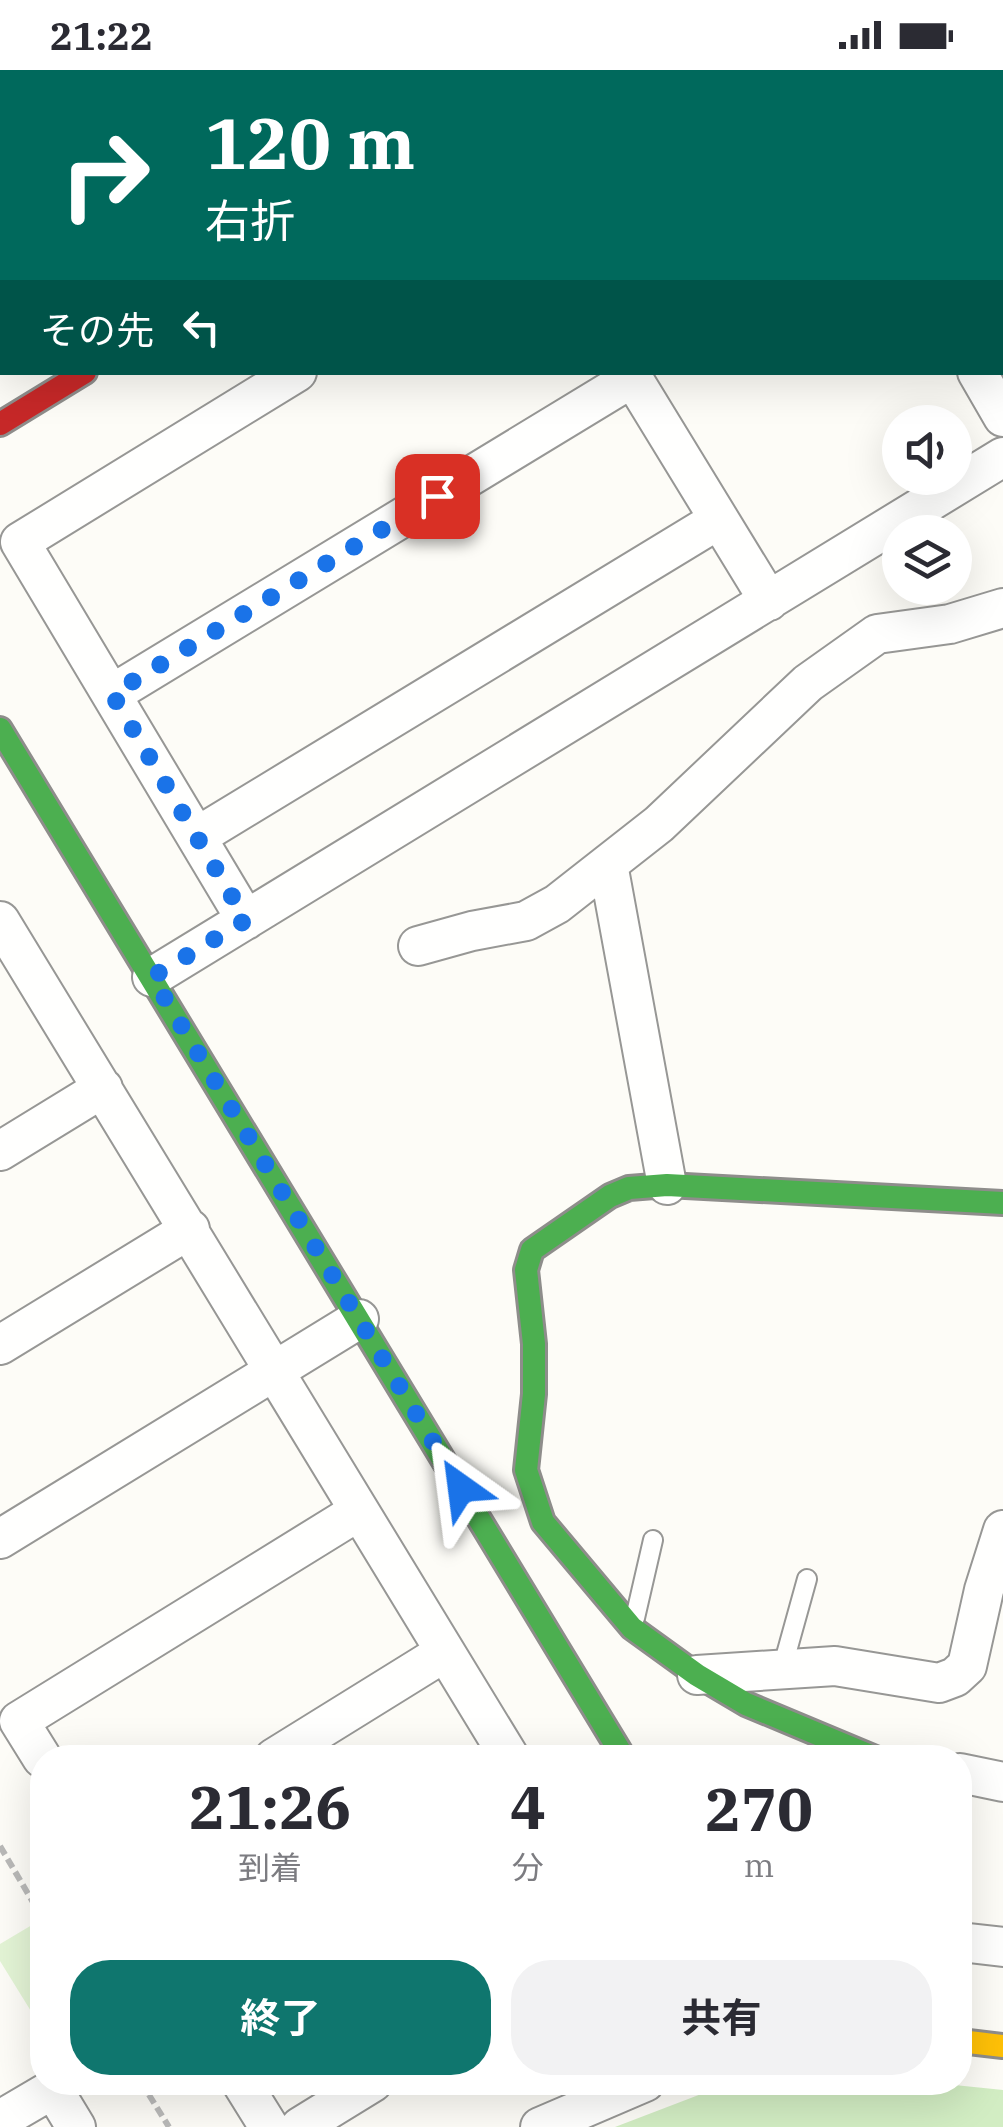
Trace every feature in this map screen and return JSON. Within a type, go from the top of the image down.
[{"type":"street","points":[[0,424],[80,375]]},
{"type":"street","points":[[246,920],[20,542],[292,375]]},
{"type":"street","points":[[112,694],[630,375],[769,601]]},
{"type":"street","points":[[978,375],[1003,416]]},
{"type":"street","points":[[152,977],[1003,457]]},
{"type":"street","points":[[198,836],[718,520]]},
{"type":"street","points":[[418,946],[526,921],[557,904],[659,824],[808,683],[876,634],[950,624],[1003,608]]},
{"type":"street","points":[[0,729],[616,1745]]},
{"type":"street","points":[[608,864],[667,1185]]},
{"type":"street","points":[[6,944],[103,1088],[502,1745]]},
{"type":"street","points":[[0,1151],[103,1088]]},
{"type":"street","points":[[845,1745],[746,1704],[697,1675],[632,1628],[543,1522],[526,1470],[534,1394],[534,1344],[526,1270],[532,1250],[610,1196],[629,1188],[667,1185],[1003,1203]]},
{"type":"street","points":[[0,1345],[190,1230]]},
{"type":"street","points":[[0,1539],[359,1319]]},
{"type":"street","points":[[34,1745],[19,1721],[359,1512]]},
{"type":"street","points":[[697,1675],[836,1666],[939,1683],[955,1677],[967,1666],[992,1609],[1003,1530]]},
{"type":"street","points":[[295,1745],[445,1652]]},
{"type":"street","points":[[972,1776],[1003,1782]]},
{"type":"street","points":[[972,1943],[1003,1947]]},
{"type":"street","points":[[972,2042],[1003,2046]]},
{"type":"street","points":[[0,2120],[42,2095]]},
{"type":"street","points":[[56,2095],[76,2127]]},
{"type":"street","points":[[249,2095],[269,2127]]},
{"type":"street","points":[[300,2127],[352,2095]]},
{"type":"street","points":[[540,2127],[614,2095]]},
{"type":"lane","points":[[632,1628],[653,1540]]},
{"type":"lane","points":[[782,1669],[807,1579]]},
{"type":"path","points":[[0,1846],[30,1897]]},
{"type":"path","points":[[148,2095],[169,2127]]},
{"type":"green space","points":[[30,1926],[30,2010],[0,1961],[0,1944]]},
{"type":"green space","points":[[972,2087],[1003,2090],[1003,2127],[615,2127],[699,2095],[972,2095]]},
{"type":"traffic: fast","points":[[0,729],[616,1745]]},
{"type":"traffic: fast","points":[[844,1745],[746,1704],[697,1675],[632,1628],[543,1522],[526,1470],[534,1394],[534,1344],[526,1270],[532,1250],[610,1196],[629,1188],[667,1185],[1003,1203]]},
{"type":"traffic: slow","points":[[972,2042],[1003,2046]]},
{"type":"traffic: jam","points":[[0,424],[80,375]]},
{"type":"route","points":[[437,496],[112,694],[246,920],[152,977],[461,1488]]}]
